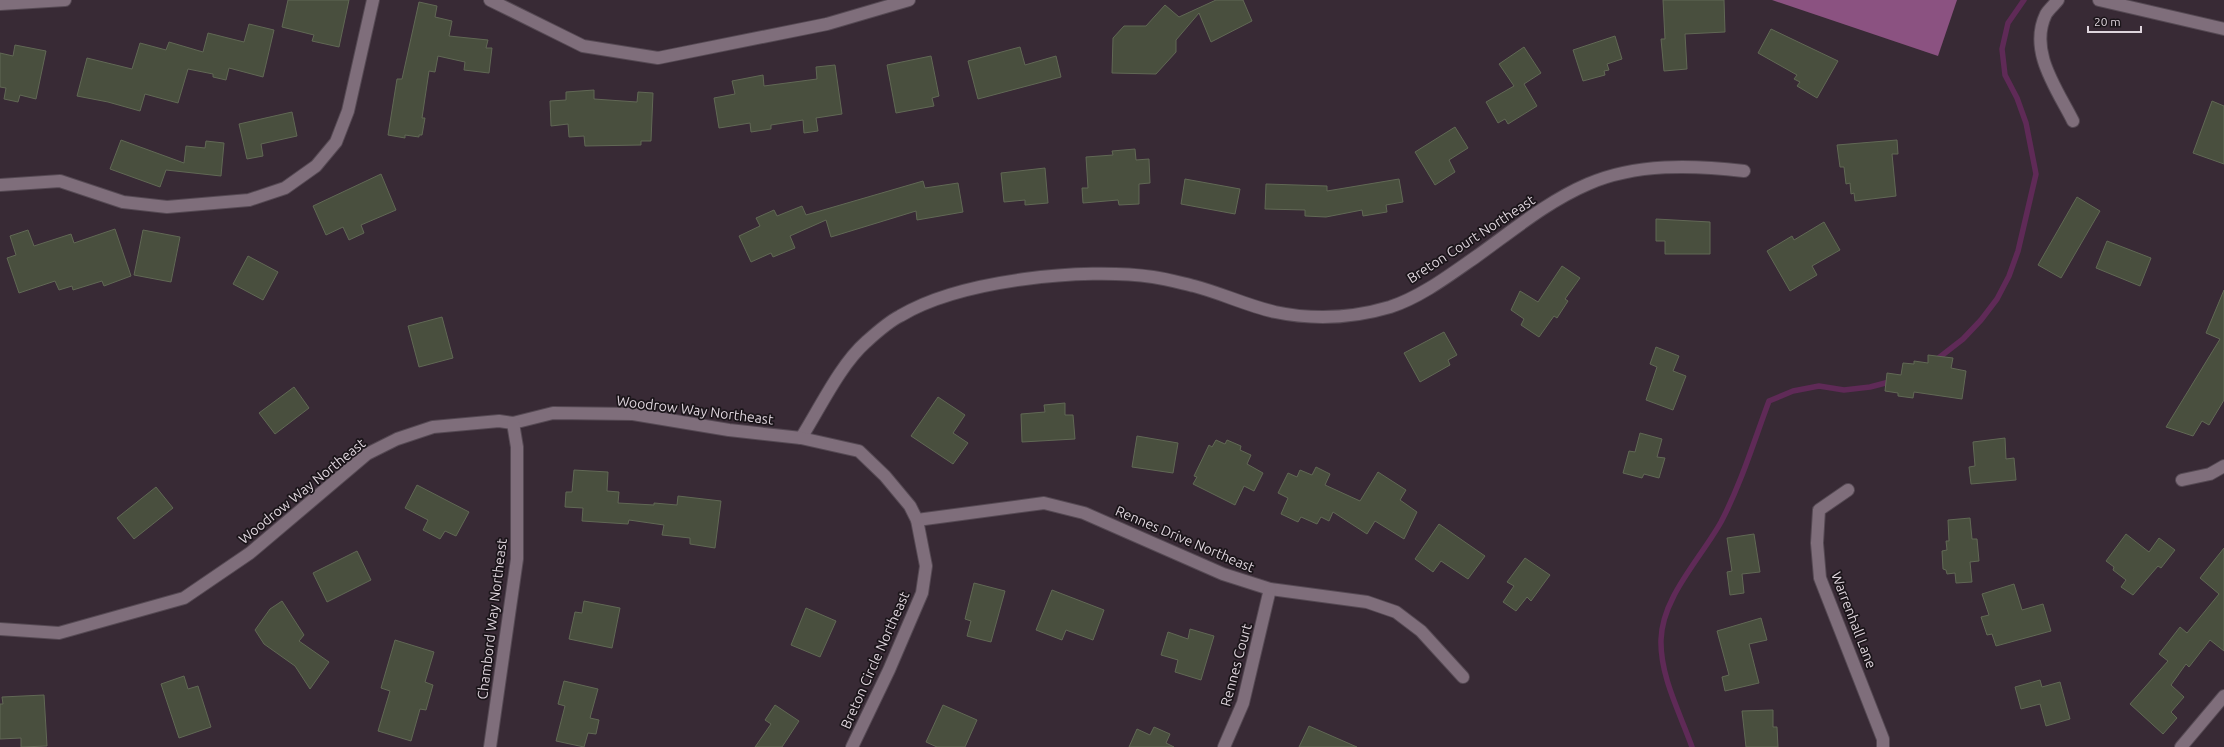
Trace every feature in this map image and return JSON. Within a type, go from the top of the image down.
[{"type":"street","points":[[0,4],[65,0]]},
{"type":"street","points":[[0,185],[60,181],[124,202],[167,207],[249,200],[285,188],[316,166],[336,142],[348,111],[373,0]]},
{"type":"street","points":[[490,0],[583,46],[658,58],[827,24],[909,0]]},
{"type":"street","points":[[2058,0],[2046,14],[2039,46],[2047,69],[2073,121]]},
{"type":"street","points":[[2099,0],[2224,29]]},
{"type":"street","name":"Breton Court Northeast","points":[[801,438],[845,368],[865,343],[899,316],[932,300],[993,284],[1058,275],[1116,274],[1154,277],[1197,287],[1274,312],[1311,316],[1348,316],[1393,306],[1423,291],[1562,197],[1589,183],[1622,172],[1654,168],[1705,166],[1744,171]]},
{"type":"street","name":"Woodrow Way Northeast","points":[[0,629],[58,633],[184,598],[250,553],[367,454],[397,440],[433,428],[498,421],[513,424],[553,413],[633,414],[729,430],[801,438]]},
{"type":"street","name":"Chambord Way Northeast","points":[[490,747],[517,559],[518,447],[513,424]]},
{"type":"street","name":"Breton Circle Northeast","points":[[801,438],[859,451],[885,476],[910,506],[917,520],[926,566],[922,593],[889,670],[852,747]]},
{"type":"street","points":[[2182,480],[2210,474],[2224,466]]},
{"type":"street","name":"Warrenhall Lane","points":[[1848,490],[1819,510],[1817,543],[1820,578],[1883,739],[1883,747]]},
{"type":"street","name":"Rennes Drive Northeast","points":[[917,520],[1044,503],[1084,513],[1223,574],[1270,589],[1367,602],[1396,612],[1420,631],[1463,677]]},
{"type":"street","name":"Rennes Court","points":[[1224,747],[1243,704],[1270,589]]},
{"type":"street","points":[[2181,747],[2224,696]]},
{"type":"shaded area","points":[[1772,0],[1957,0],[1938,56]]},
{"type":"building","points":[[288,0],[349,0],[339,47],[312,41],[314,35],[282,27]]},
{"type":"building","points":[[1216,0],[1243,0],[1252,21],[1211,42],[1199,13],[1176,40],[1176,52],[1156,74],[1112,73],[1113,38],[1124,26],[1146,26],[1165,5],[1179,17]]},
{"type":"building","points":[[1663,0],[1724,0],[1725,32],[1685,34],[1687,69],[1664,71],[1661,39],[1665,39]]},
{"type":"building","points":[[419,2],[437,6],[435,17],[452,21],[449,36],[488,40],[486,48],[492,48],[489,73],[464,70],[465,62],[438,56],[435,72],[429,71],[422,118],[425,118],[422,135],[419,135],[419,137],[405,135],[405,138],[388,135],[397,79],[402,79]]},
{"type":"building","points":[[249,24],[274,30],[263,77],[229,68],[226,80],[213,77],[213,74],[188,69],[178,103],[145,94],[140,111],[108,102],[77,96],[87,58],[132,69],[140,43],[166,50],[169,42],[203,52],[208,33],[244,42]]},
{"type":"building","points":[[1771,29],[1838,61],[1817,98],[1797,86],[1800,82],[1794,79],[1797,75],[1758,53]]},
{"type":"building","points":[[1615,36],[1622,59],[1607,64],[1609,70],[1604,71],[1605,75],[1583,81],[1573,50]]},
{"type":"building","points":[[15,45],[46,51],[36,99],[20,95],[18,102],[4,99],[6,88],[0,87],[0,53],[13,56]]},
{"type":"building","points":[[1020,47],[1025,65],[1056,56],[1061,77],[978,99],[968,61]]},
{"type":"building","points":[[1524,47],[1541,73],[1524,84],[1537,106],[1508,124],[1505,119],[1498,123],[1486,102],[1514,86],[1499,64]]},
{"type":"building","points":[[931,56],[939,96],[932,98],[934,106],[896,113],[887,65]]},
{"type":"building","points":[[835,65],[842,114],[816,118],[818,131],[804,133],[803,120],[771,125],[771,129],[751,132],[750,123],[719,128],[714,98],[735,94],[732,81],[763,75],[764,86],[817,79],[816,67]]},
{"type":"building","points":[[594,90],[594,99],[637,102],[638,92],[653,93],[651,141],[641,141],[641,145],[585,146],[584,136],[569,137],[568,124],[551,126],[550,101],[566,100],[566,92]]},
{"type":"building","points":[[2212,101],[2224,106],[2224,164],[2193,153]]},
{"type":"building","points":[[292,112],[297,136],[261,144],[263,156],[247,159],[239,124]]},
{"type":"building","points":[[1455,127],[1468,148],[1449,160],[1455,172],[1435,185],[1415,152]]},
{"type":"building","points":[[121,140],[184,163],[186,146],[205,148],[206,141],[224,143],[221,176],[166,170],[160,187],[110,169]]},
{"type":"building","points":[[1897,140],[1898,154],[1892,154],[1896,196],[1855,201],[1854,193],[1851,194],[1850,183],[1846,184],[1844,167],[1840,167],[1837,145]]},
{"type":"building","points":[[1135,149],[1136,160],[1149,159],[1150,183],[1139,184],[1139,204],[1119,205],[1118,200],[1083,203],[1082,188],[1088,188],[1086,157],[1113,155],[1112,151]]},
{"type":"building","points":[[1045,168],[1048,203],[1025,205],[1025,200],[1004,202],[1001,173]]},
{"type":"building","points":[[381,174],[396,210],[361,225],[364,233],[349,240],[343,227],[326,235],[313,206]]},
{"type":"building","points":[[1185,179],[1240,189],[1235,214],[1181,204]]},
{"type":"building","points":[[1399,179],[1403,202],[1386,205],[1387,212],[1363,216],[1362,210],[1326,217],[1305,216],[1305,210],[1265,209],[1266,184],[1327,186],[1327,191]]},
{"type":"building","points":[[923,181],[925,188],[958,183],[963,212],[917,220],[916,211],[831,237],[826,220],[790,236],[795,248],[773,257],[771,253],[751,262],[739,236],[760,226],[756,218],[774,210],[777,216],[802,206],[806,215]]},
{"type":"building","points":[[2077,197],[2100,211],[2061,278],[2038,265]]},
{"type":"building","points":[[1656,219],[1710,222],[1710,254],[1665,254],[1665,241],[1656,241]]},
{"type":"building","points":[[1824,222],[1840,250],[1812,266],[1817,275],[1790,291],[1767,251],[1792,236],[1794,240]]},
{"type":"building","points":[[115,229],[131,276],[104,286],[102,281],[73,290],[72,286],[59,290],[55,281],[19,293],[7,258],[16,255],[10,236],[28,230],[34,246],[71,234],[74,243]]},
{"type":"building","points":[[143,230],[180,237],[171,282],[134,275]]},
{"type":"building","points":[[2107,241],[2151,258],[2140,286],[2096,268]]},
{"type":"building","points":[[248,256],[278,272],[263,300],[233,284]]},
{"type":"building","points":[[1562,266],[1580,278],[1565,299],[1568,301],[1557,318],[1554,316],[1539,337],[1521,325],[1524,319],[1511,310],[1520,291],[1538,302]]},
{"type":"building","points":[[2224,290],[2224,400],[2209,425],[2202,421],[2193,436],[2166,427],[2220,339],[2206,333]]},
{"type":"building","points":[[442,317],[453,358],[419,367],[408,326]]},
{"type":"building","points":[[1444,332],[1457,355],[1448,360],[1450,365],[1420,382],[1404,353]]},
{"type":"building","points":[[1656,347],[1679,356],[1673,371],[1686,376],[1673,410],[1646,400],[1657,367],[1650,364]]},
{"type":"building","points":[[1928,355],[1953,358],[1951,368],[1966,371],[1962,399],[1914,392],[1913,398],[1898,396],[1898,393],[1885,391],[1887,373],[1901,375],[1903,363],[1914,364],[1914,361],[1928,363]]},
{"type":"building","points":[[294,387],[309,408],[275,434],[259,413]]},
{"type":"building","points":[[938,397],[965,415],[953,433],[968,443],[953,464],[911,436]]},
{"type":"building","points":[[1065,403],[1065,415],[1073,415],[1075,439],[1022,442],[1021,414],[1045,412],[1044,405]]},
{"type":"building","points":[[1640,433],[1662,439],[1657,457],[1665,458],[1659,478],[1644,474],[1642,478],[1623,473],[1629,451],[1635,452]]},
{"type":"building","points":[[1137,436],[1178,443],[1173,473],[1132,467]]},
{"type":"building","points":[[2005,438],[2006,459],[2014,458],[2016,480],[1971,484],[1969,467],[1975,466],[1973,442]]},
{"type":"building","points":[[1216,440],[1225,444],[1227,440],[1241,446],[1240,450],[1251,455],[1247,464],[1263,473],[1254,491],[1244,486],[1235,505],[1193,484],[1197,477],[1194,476],[1209,445],[1212,447]]},
{"type":"building","points":[[1316,467],[1330,474],[1325,485],[1360,501],[1378,472],[1406,490],[1400,500],[1417,512],[1404,539],[1375,521],[1367,534],[1333,512],[1329,521],[1321,517],[1317,524],[1301,517],[1298,522],[1281,514],[1288,498],[1278,493],[1288,473],[1297,477],[1300,470],[1312,475]]},
{"type":"building","points":[[574,470],[608,472],[607,491],[619,492],[618,503],[654,505],[654,503],[677,505],[678,496],[721,501],[715,548],[690,544],[690,538],[662,535],[664,525],[629,520],[628,524],[582,521],[583,508],[565,507],[566,492],[572,492]]},
{"type":"building","points":[[417,485],[469,512],[456,536],[445,531],[440,539],[423,530],[428,520],[405,508]]},
{"type":"building","points":[[156,487],[173,508],[134,539],[117,518]]},
{"type":"building","points":[[1970,518],[1972,539],[1977,539],[1979,561],[1970,562],[1972,582],[1956,583],[1955,573],[1947,574],[1946,570],[1943,569],[1942,551],[1947,550],[1946,541],[1949,541],[1948,520]]},
{"type":"building","points":[[1439,524],[1485,556],[1468,579],[1441,561],[1433,572],[1415,559]]},
{"type":"building","points":[[1754,534],[1760,572],[1742,574],[1744,593],[1730,595],[1727,572],[1732,571],[1727,538]]},
{"type":"building","points":[[2126,534],[2149,552],[2159,538],[2175,550],[2161,568],[2158,566],[2133,595],[2121,587],[2126,580],[2113,570],[2114,567],[2106,561]]},
{"type":"building","points":[[2224,548],[2224,651],[2210,640],[2189,667],[2186,664],[2171,685],[2184,697],[2171,712],[2177,718],[2163,734],[2130,704],[2168,661],[2159,654],[2180,627],[2187,633],[2219,594],[2200,578]]},
{"type":"building","points":[[357,551],[371,580],[327,602],[313,573]]},
{"type":"building","points":[[1525,558],[1550,575],[1531,601],[1527,597],[1516,611],[1503,602],[1514,586],[1507,582]]},
{"type":"building","points":[[974,583],[1005,591],[991,642],[967,636],[971,621],[965,619]]},
{"type":"building","points":[[2014,584],[2022,610],[2043,604],[2051,631],[1996,646],[1992,634],[1987,635],[1981,617],[1989,615],[1982,594]]},
{"type":"building","points":[[1052,590],[1104,610],[1093,640],[1066,630],[1062,640],[1036,630]]},
{"type":"building","points":[[282,601],[304,635],[299,641],[329,662],[310,689],[295,666],[264,644],[255,630],[270,609]]},
{"type":"building","points":[[584,601],[620,608],[612,648],[569,639],[575,612],[582,613]]},
{"type":"building","points":[[806,608],[836,621],[820,657],[791,645]]},
{"type":"building","points":[[1761,618],[1767,640],[1749,644],[1759,683],[1725,691],[1722,677],[1729,675],[1717,631]]},
{"type":"building","points":[[1190,629],[1214,636],[1201,680],[1175,672],[1178,660],[1161,655],[1168,632],[1188,639]]},
{"type":"building","points":[[395,640],[434,652],[425,682],[433,685],[426,710],[420,709],[411,741],[378,731],[390,691],[381,688]]},
{"type":"building","points":[[184,676],[188,689],[198,686],[211,727],[179,738],[161,684]]},
{"type":"building","points":[[2040,680],[2042,687],[2060,682],[2070,719],[2046,726],[2040,704],[2021,709],[2015,687]]},
{"type":"building","points":[[564,681],[598,689],[590,718],[599,720],[596,734],[588,733],[584,747],[556,741],[565,706],[558,704]]},
{"type":"building","points":[[44,695],[47,746],[21,747],[21,738],[0,739],[0,704],[3,704],[2,697]]},
{"type":"building","points":[[775,705],[799,721],[782,747],[755,747],[771,724],[765,720]]},
{"type":"building","points":[[943,705],[977,720],[965,747],[937,747],[926,742]]},
{"type":"building","points":[[1773,710],[1773,727],[1777,727],[1778,747],[1746,747],[1742,711]]},
{"type":"building","points":[[1309,726],[1357,747],[1299,747]]},
{"type":"building","points":[[1154,727],[1170,734],[1166,743],[1174,747],[1129,747],[1137,729],[1150,735]]},
{"type":"waterway","points":[[1936,360],[1963,339],[1981,320],[1997,299],[2009,276],[2018,251],[2036,174],[2026,123],[2017,98],[2005,75],[2002,49],[2008,23],[2024,0]]},
{"type":"waterway","points":[[1692,747],[1667,681],[1661,640],[1663,624],[1675,593],[1713,536],[1728,508],[1741,478],[1769,401],[1793,391],[1819,386],[1844,390],[1870,387],[1893,381]]}]
